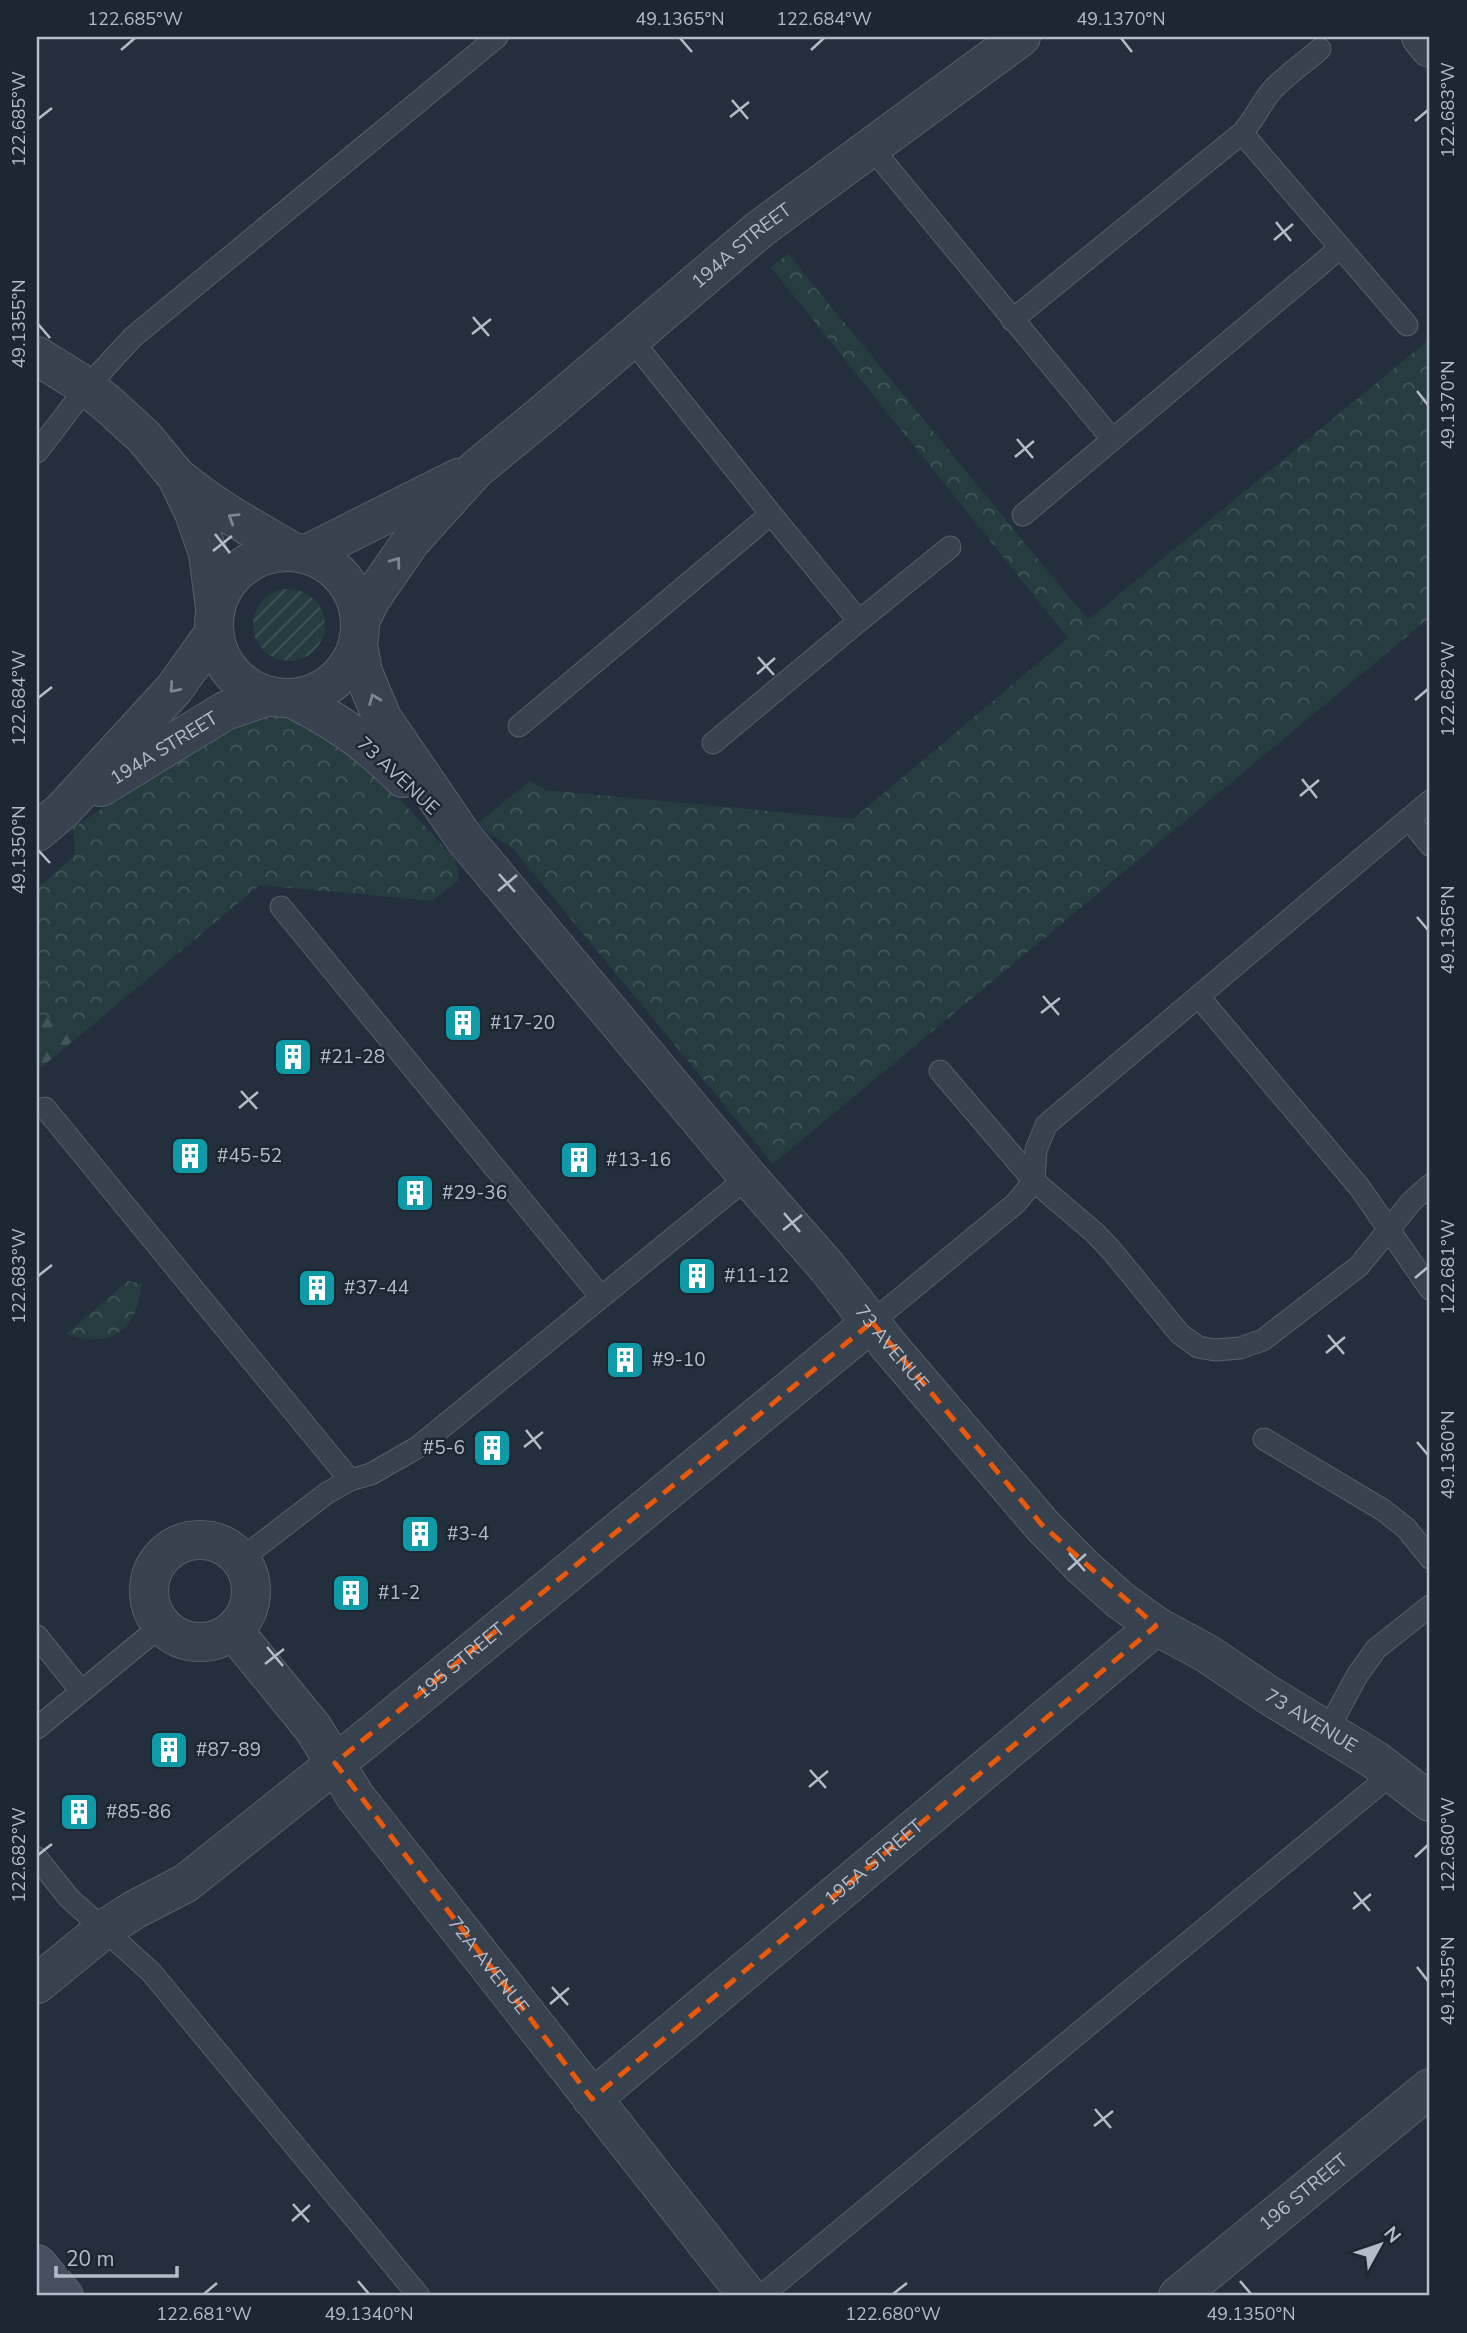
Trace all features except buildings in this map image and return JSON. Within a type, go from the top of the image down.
[{"type":"main road","points":[[37,2264],[64,2296]]},
{"type":"street","name":"194A STREET","points":[[359,632],[371,599],[411,541],[475,470],[760,229],[1021,37]]},
{"type":"street","points":[[1421,37],[1430,48]]},
{"type":"street","points":[[37,356],[87,387],[110,405],[144,438],[177,477],[208,502],[237,521],[327,564],[344,579],[355,599],[359,632],[348,665],[333,682],[313,694],[280,697],[248,687],[231,673],[219,654],[208,553],[194,513],[177,477]]},
{"type":"street","name":"194A STREET","points":[[300,553],[475,470]]},
{"type":"street","points":[[214,621],[222,589],[235,572],[252,560],[272,553],[300,553]]},
{"type":"street","name":"194A STREET","points":[[50,821],[174,689],[214,621]]},
{"type":"street","name":"73 AVENUE","points":[[359,632],[363,672],[382,718],[464,838]]},
{"type":"street","name":"194A STREET","points":[[50,821],[225,711],[280,697]]},
{"type":"street","name":"73 AVENUE","points":[[280,697],[319,712],[374,749],[464,838],[748,1177],[827,1267],[889,1346],[1042,1525],[1082,1566],[1120,1600],[1156,1626],[1206,1653],[1393,1773],[1430,1802]]},
{"type":"street","name":"195 STREET","points":[[37,1984],[103,1930],[134,1910],[186,1884],[392,1718],[872,1322]]},
{"type":"street","points":[[198,1539],[214,1541],[242,1559],[251,1588],[250,1604],[244,1618],[233,1630],[219,1639],[189,1641],[174,1635],[162,1625],[153,1611],[149,1596],[150,1579],[156,1564],[172,1548],[198,1539]]},
{"type":"street","name":"195A STREET","points":[[592,2099],[1156,1626]]},
{"type":"street","name":"72A AVENUE","points":[[233,1630],[313,1728],[355,1796],[748,2296]]},
{"type":"street","name":"196 STREET","points":[[1178,2296],[1430,2088]]},
{"type":"lane","points":[[37,452],[87,387],[133,337],[497,37]]},
{"type":"lane","points":[[1012,320],[1242,133],[1273,89],[1321,49]]},
{"type":"lane","points":[[1242,133],[1407,326]]},
{"type":"lane","points":[[871,146],[1112,439]]},
{"type":"lane","points":[[1023,515],[1340,248]]},
{"type":"lane","points":[[631,339],[859,621]]},
{"type":"lane","points":[[519,726],[771,514]]},
{"type":"lane","points":[[713,743],[950,547]]},
{"type":"lane","points":[[872,1322],[1016,1203],[1034,1181],[1036,1150],[1046,1125],[1430,802]]},
{"type":"lane","points":[[1409,819],[1430,845]]},
{"type":"lane","points":[[281,907],[601,1297]]},
{"type":"lane","points":[[1199,996],[1360,1188],[1430,1289]]},
{"type":"lane","points":[[940,1071],[1034,1181],[1095,1233],[1180,1334],[1198,1347],[1215,1350],[1240,1348],[1263,1340],[1359,1266],[1412,1201],[1430,1185]]},
{"type":"lane","points":[[46,1108],[350,1480]]},
{"type":"lane","points":[[242,1559],[327,1493],[350,1480],[371,1474],[418,1447],[748,1177]]},
{"type":"lane","points":[[1264,1439],[1383,1510],[1406,1528],[1430,1558]]},
{"type":"lane","points":[[1327,1731],[1358,1674],[1376,1649],[1430,1606]]},
{"type":"lane","points":[[37,1728],[162,1625]]},
{"type":"lane","points":[[37,1636],[82,1691]]},
{"type":"lane","points":[[761,2296],[1393,1773]]},
{"type":"lane","points":[[37,1858],[69,1898],[151,1972],[419,2296]]},
{"type":"highlighted area","points":[[872,1322],[1042,1525],[1156,1626],[592,2099],[335,1763]]},
{"type":"green space","points":[[788,254],[1088,620],[1430,339],[1430,617],[773,1164],[514,850],[478,823],[530,781],[546,790],[853,819],[1068,638],[771,267]]},
{"type":"green space","points":[[289,589],[309,595],[319,605],[325,625],[319,645],[309,655],[289,661],[269,655],[259,645],[253,625],[259,605],[269,595]]},
{"type":"green space","points":[[274,715],[296,719],[359,755],[455,859],[459,880],[432,901],[260,885],[78,1037],[45,1015],[37,1014],[37,888],[75,853],[73,828],[181,755],[231,726]]},
{"type":"green space","points":[[37,1014],[45,1015],[78,1037],[37,1071]]},
{"type":"green space","points":[[128,1281],[142,1284],[135,1312],[120,1331],[112,1336],[95,1339],[66,1334]]},
{"type":"place","name":"#17-20","points":[[463,1023]]},
{"type":"place","name":"#21-28","points":[[293,1057]]},
{"type":"place","name":"#45-52","points":[[190,1156]]},
{"type":"place","name":"#13-16","points":[[579,1160]]},
{"type":"place","name":"#29-36","points":[[415,1193]]},
{"type":"place","name":"#11-12","points":[[697,1276]]},
{"type":"place","name":"#37-44","points":[[317,1288]]},
{"type":"place","name":"#9-10","points":[[625,1360]]},
{"type":"place","name":"#5-6","points":[[492,1448]]},
{"type":"place","name":"#3-4","points":[[420,1534]]},
{"type":"place","name":"#1-2","points":[[351,1593]]},
{"type":"place","name":"#87-89","points":[[169,1750]]},
{"type":"place","name":"#85-86","points":[[79,1812]]}]
